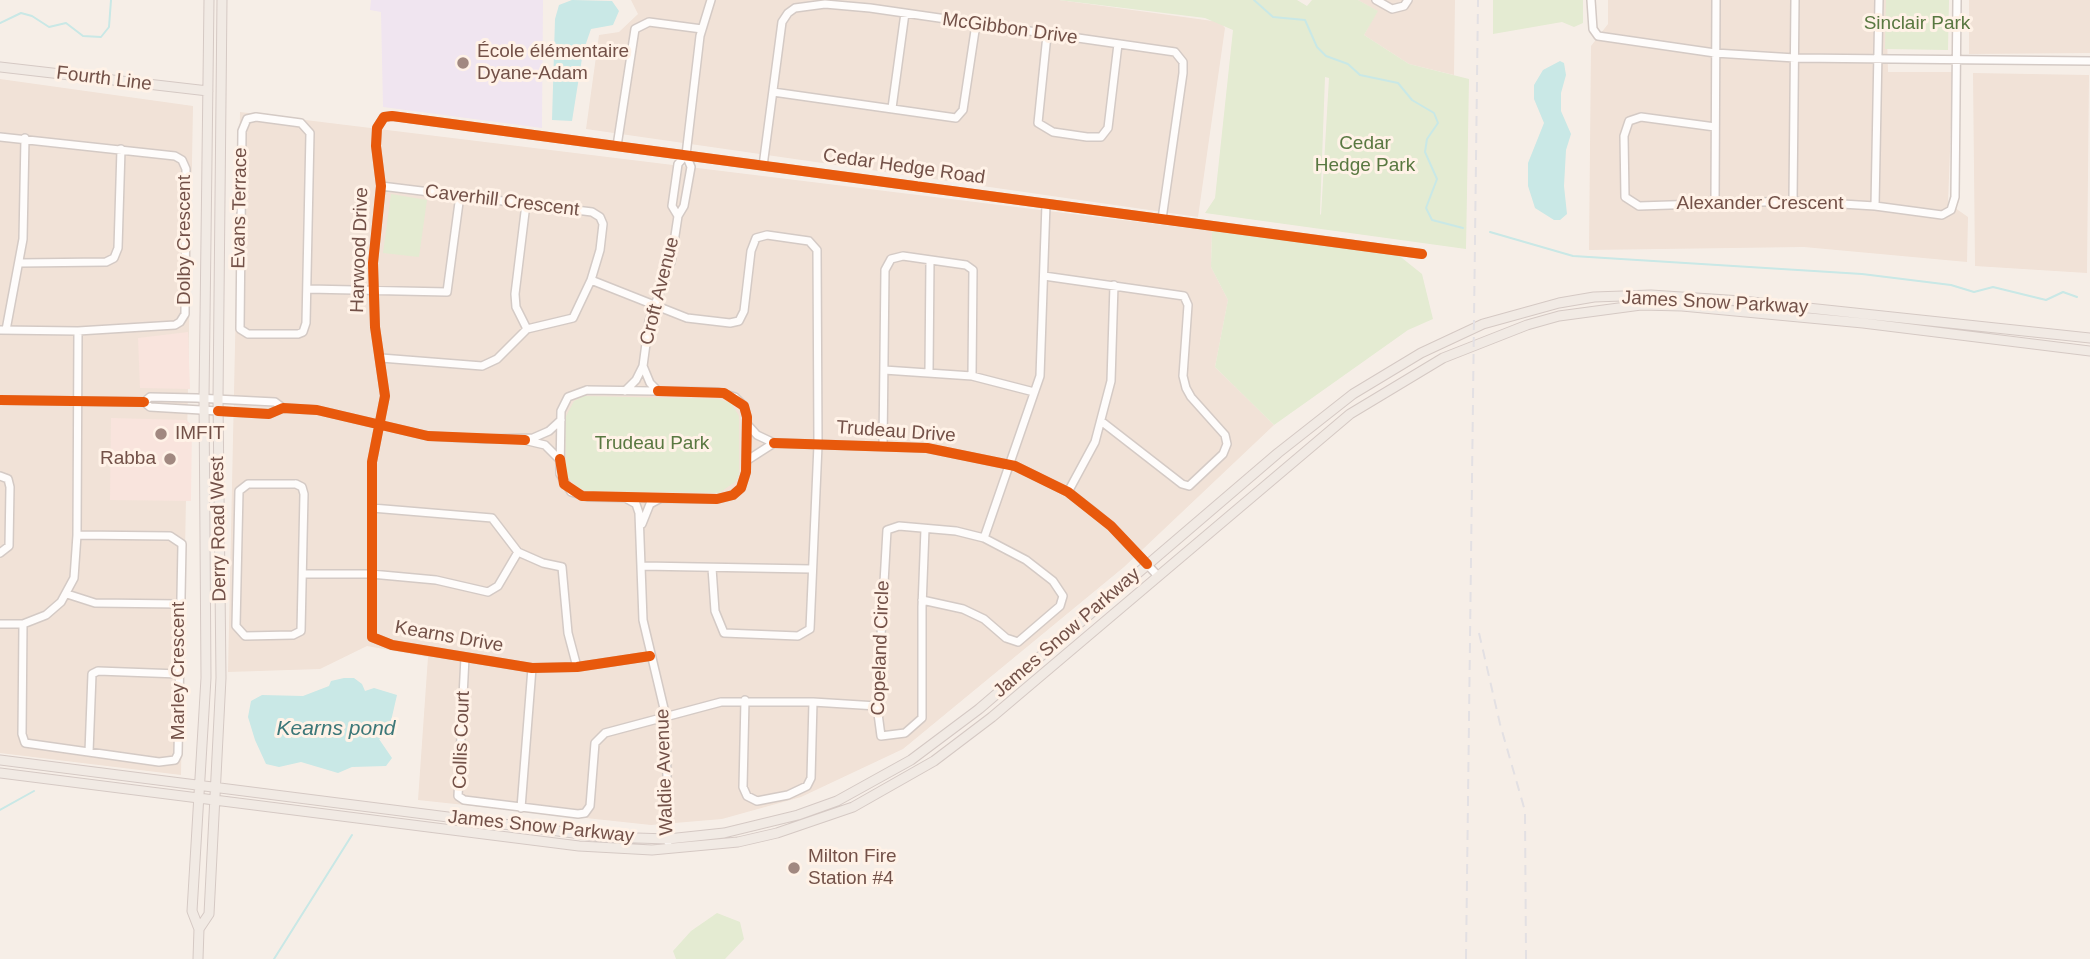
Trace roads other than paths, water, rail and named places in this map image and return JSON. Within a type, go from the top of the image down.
[{"type":"main road","name":"Derry Road West","points":[[198,959],[199,929],[192,911],[206,678],[205,398],[209,0]]},
{"type":"main road","name":"Derry Road West","points":[[199,929],[209,914],[221,678],[218,399],[222,0]]},
{"type":"main road","name":"Fourth Line","points":[[0,67],[208,92]]},
{"type":"main road","name":"James Snow Parkway","points":[[0,760],[605,837],[668,839],[724,833],[798,815],[837,801],[942,738],[1278,453],[1353,394],[1458,335],[1538,307],[1594,297],[1651,295],[1742,301],[2090,338]]},
{"type":"main road","name":"James Snow Parkway","points":[[0,773],[488,837],[632,850],[668,850],[777,833],[853,807],[899,783],[992,718],[1350,414],[1443,358],[1485,340],[1559,316],[1641,305],[1682,306],[1863,323],[2090,351]]},
{"type":"street","points":[[686,155],[702,29],[711,0]]},
{"type":"street","points":[[1376,0],[1392,9],[1405,6],[1408,0]]},
{"type":"street","points":[[1591,0],[1593,29],[1598,36],[1715,53],[1795,58],[2090,61]]},
{"type":"street","points":[[1715,203],[1716,0]]},
{"type":"street","points":[[1793,201],[1795,0]]},
{"type":"street","points":[[1875,206],[1879,0]]},
{"type":"street","points":[[1957,0],[1957,59]]},
{"type":"street","name":"McGibbon Drive","points":[[763,166],[782,22],[795,8],[825,5],[905,13],[1047,35],[1172,50],[1183,62],[1162,219]]},
{"type":"street","points":[[892,108],[905,13]]},
{"type":"street","points":[[617,146],[635,29],[649,22],[702,29]]},
{"type":"street","points":[[773,92],[954,119],[960,116],[976,24]]},
{"type":"street","points":[[1047,35],[1038,123],[1053,132],[1087,137],[1101,137],[1108,128],[1118,44]]},
{"type":"street","name":"Alexander Crescent","points":[[1714,127],[1642,117],[1629,121],[1624,136],[1625,197],[1639,205],[1793,201],[1875,206],[1942,215],[1951,210],[1955,198],[1957,59]]},
{"type":"street","name":"Cedar Hedge Road","points":[[382,119],[392,116],[1422,254]]},
{"type":"street","name":"Evans Terrace","points":[[252,118],[301,123],[310,133],[308,289],[303,332],[271,335],[242,331],[239,233],[242,131],[244,122],[252,118]]},
{"type":"street","name":"Harwood Drive","points":[[379,424],[384,396],[373,289],[374,237],[381,186],[376,146],[378,125],[382,119]]},
{"type":"street","name":"Dolby Crescent","points":[[0,137],[178,157],[186,164],[185,314],[175,325],[78,331],[3,330]]},
{"type":"street","points":[[3,330],[20,263],[25,138]]},
{"type":"street","points":[[20,263],[106,262],[114,258],[118,248],[121,149]]},
{"type":"street","name":"Croft Avenue","points":[[625,391],[636,380],[643,366],[645,338],[671,262],[678,216],[684,206],[691,167],[686,155],[678,164],[672,206],[678,216]]},
{"type":"street","name":"Caverhill Crescent","points":[[381,186],[592,212],[602,219],[600,250],[591,280],[573,318],[527,329]]},
{"type":"street","points":[[308,289],[447,292],[460,195]]},
{"type":"street","points":[[381,358],[482,366],[497,359],[527,329],[516,307],[515,294],[526,204]]},
{"type":"street","points":[[984,538],[1042,361],[1046,204]]},
{"type":"street","points":[[591,280],[697,321],[736,322],[744,311],[751,251],[756,238],[767,235],[813,243],[817,255],[818,445],[810,629],[798,636],[724,633],[715,611],[712,568]]},
{"type":"street","points":[[883,447],[887,264],[896,256],[966,265],[973,270],[972,376]]},
{"type":"street","points":[[929,372],[930,260]]},
{"type":"street","points":[[1044,276],[1179,294],[1187,300],[1183,376],[1186,387],[1191,397],[1225,435],[1227,444],[1223,454],[1189,486],[1182,484],[1101,421]]},
{"type":"street","points":[[1068,492],[1091,450],[1111,381],[1114,285]]},
{"type":"street","points":[[0,624],[23,624],[46,615],[67,594],[76,568],[78,331]]},
{"type":"street","name":"Croft Avenue","points":[[643,366],[650,383],[658,391]]},
{"type":"street","points":[[884,370],[972,376],[1034,392]]},
{"type":"street","points":[[658,391],[730,394],[744,406],[747,423],[744,483],[728,498],[588,497],[571,492],[561,479],[561,420],[565,401],[577,392],[658,391]]},
{"type":"street","points":[[144,402],[150,397],[205,398],[275,402],[283,408]]},
{"type":"street","points":[[0,400],[144,402],[150,407],[269,414],[283,408],[317,410],[440,437],[525,440],[545,445],[560,459]]},
{"type":"street","points":[[525,440],[549,432],[561,420]]},
{"type":"street","points":[[747,423],[757,435],[774,443]]},
{"type":"street","name":"Kearns Drive","points":[[379,424],[372,462],[370,629],[378,642],[532,668],[577,667],[650,656]]},
{"type":"street","points":[[746,461],[774,443]]},
{"type":"street","name":"Trudeau Drive","points":[[774,443],[927,448],[1009,464],[1068,492],[1111,526],[1158,576]]},
{"type":"street","points":[[0,476],[8,479],[10,487],[9,545],[0,553]]},
{"type":"street","points":[[296,484],[303,490],[303,574],[301,631],[293,635],[245,635],[237,630],[238,495],[244,485],[296,484]]},
{"type":"street","name":"Waldie Avenue","points":[[623,497],[636,504],[641,528],[641,596],[650,656],[666,717],[668,850]]},
{"type":"street","points":[[641,528],[650,504],[661,498]]},
{"type":"street","points":[[372,508],[492,518],[518,552],[543,563],[561,566],[565,570],[565,614],[577,667]]},
{"type":"street","name":"Copeland Circle","points":[[922,600],[963,609],[1014,641],[1023,639],[1060,607],[1063,596],[1053,581],[1027,560],[984,538],[956,531],[925,528],[899,526],[891,527],[885,534],[877,706],[881,736],[894,737],[905,733],[922,718],[922,600],[925,528]]},
{"type":"street","name":"Marley Crescent","points":[[23,624],[22,738],[34,746],[168,763],[175,760],[178,754],[182,549],[175,537],[77,535]]},
{"type":"street","points":[[303,574],[371,574],[436,580],[488,592],[498,586],[518,552]]},
{"type":"street","points":[[642,566],[811,569]]},
{"type":"street","points":[[67,594],[95,603],[179,604]]},
{"type":"street","name":"Collis Court","points":[[465,657],[457,793],[464,800],[585,813],[590,806],[595,743],[599,737],[666,717]]},
{"type":"street","points":[[521,807],[532,668]]},
{"type":"street","points":[[89,752],[92,674],[98,671],[179,674]]},
{"type":"street","points":[[666,717],[708,704],[745,700],[877,706]]},
{"type":"street","points":[[745,700],[743,787],[747,796],[757,801],[788,795],[807,786],[811,778],[813,702]]},
{"type":"water","points":[[572,0],[612,1],[619,11],[613,25],[591,29],[583,52],[572,121],[552,120],[555,19],[559,5]]},
{"type":"water","points":[[1560,61],[1564,63],[1566,75],[1561,93],[1561,111],[1571,134],[1566,150],[1564,186],[1567,214],[1560,220],[1554,220],[1535,208],[1528,186],[1528,163],[1544,123],[1534,99],[1534,85],[1543,70]]},
{"type":"water","name":"Kearns pond","points":[[354,678],[362,684],[365,691],[374,688],[397,695],[388,734],[379,739],[392,758],[386,766],[352,767],[338,773],[301,762],[279,767],[266,764],[248,717],[251,701],[262,695],[303,696],[329,686],[331,681]]},
{"type":"waterway","points":[[0,23],[21,13],[32,16],[49,27],[66,23],[83,36],[101,37],[109,27],[111,0]]},
{"type":"waterway","points":[[1254,0],[1273,17],[1305,20],[1317,47],[1326,56],[1348,64],[1360,75],[1398,83],[1412,100],[1434,113],[1438,123],[1427,139],[1425,152],[1437,179],[1426,208],[1432,220],[1463,228]]},
{"type":"waterway","points":[[1490,232],[1573,256],[1862,274],[1951,285],[1974,292],[1993,287],[2046,300],[2063,292],[2077,297]]},
{"type":"waterway","points":[[0,810],[34,791]]},
{"type":"waterway","points":[[274,959],[352,835]]},
{"type":"railway","points":[[1466,959],[1478,0]]},
{"type":"railway","points":[[1479,633],[1500,724],[1525,811],[1526,959]]},
{"type":"place","name":"École élémentaire Dyane-Adam","points":[[463,63]]},
{"type":"place","name":"IMFIT","points":[[161,434]]},
{"type":"place","name":"Rabba","points":[[170,459]]},
{"type":"place","name":"Milton Fire Station #4","points":[[794,868]]},
{"type":"park label","name":"Sinclair Park","points":[[1917,24]]},
{"type":"park label","name":"Cedar Hedge Park","points":[[1365,155]]},
{"type":"park label","name":"Trudeau Park","points":[[652,444]]}]
